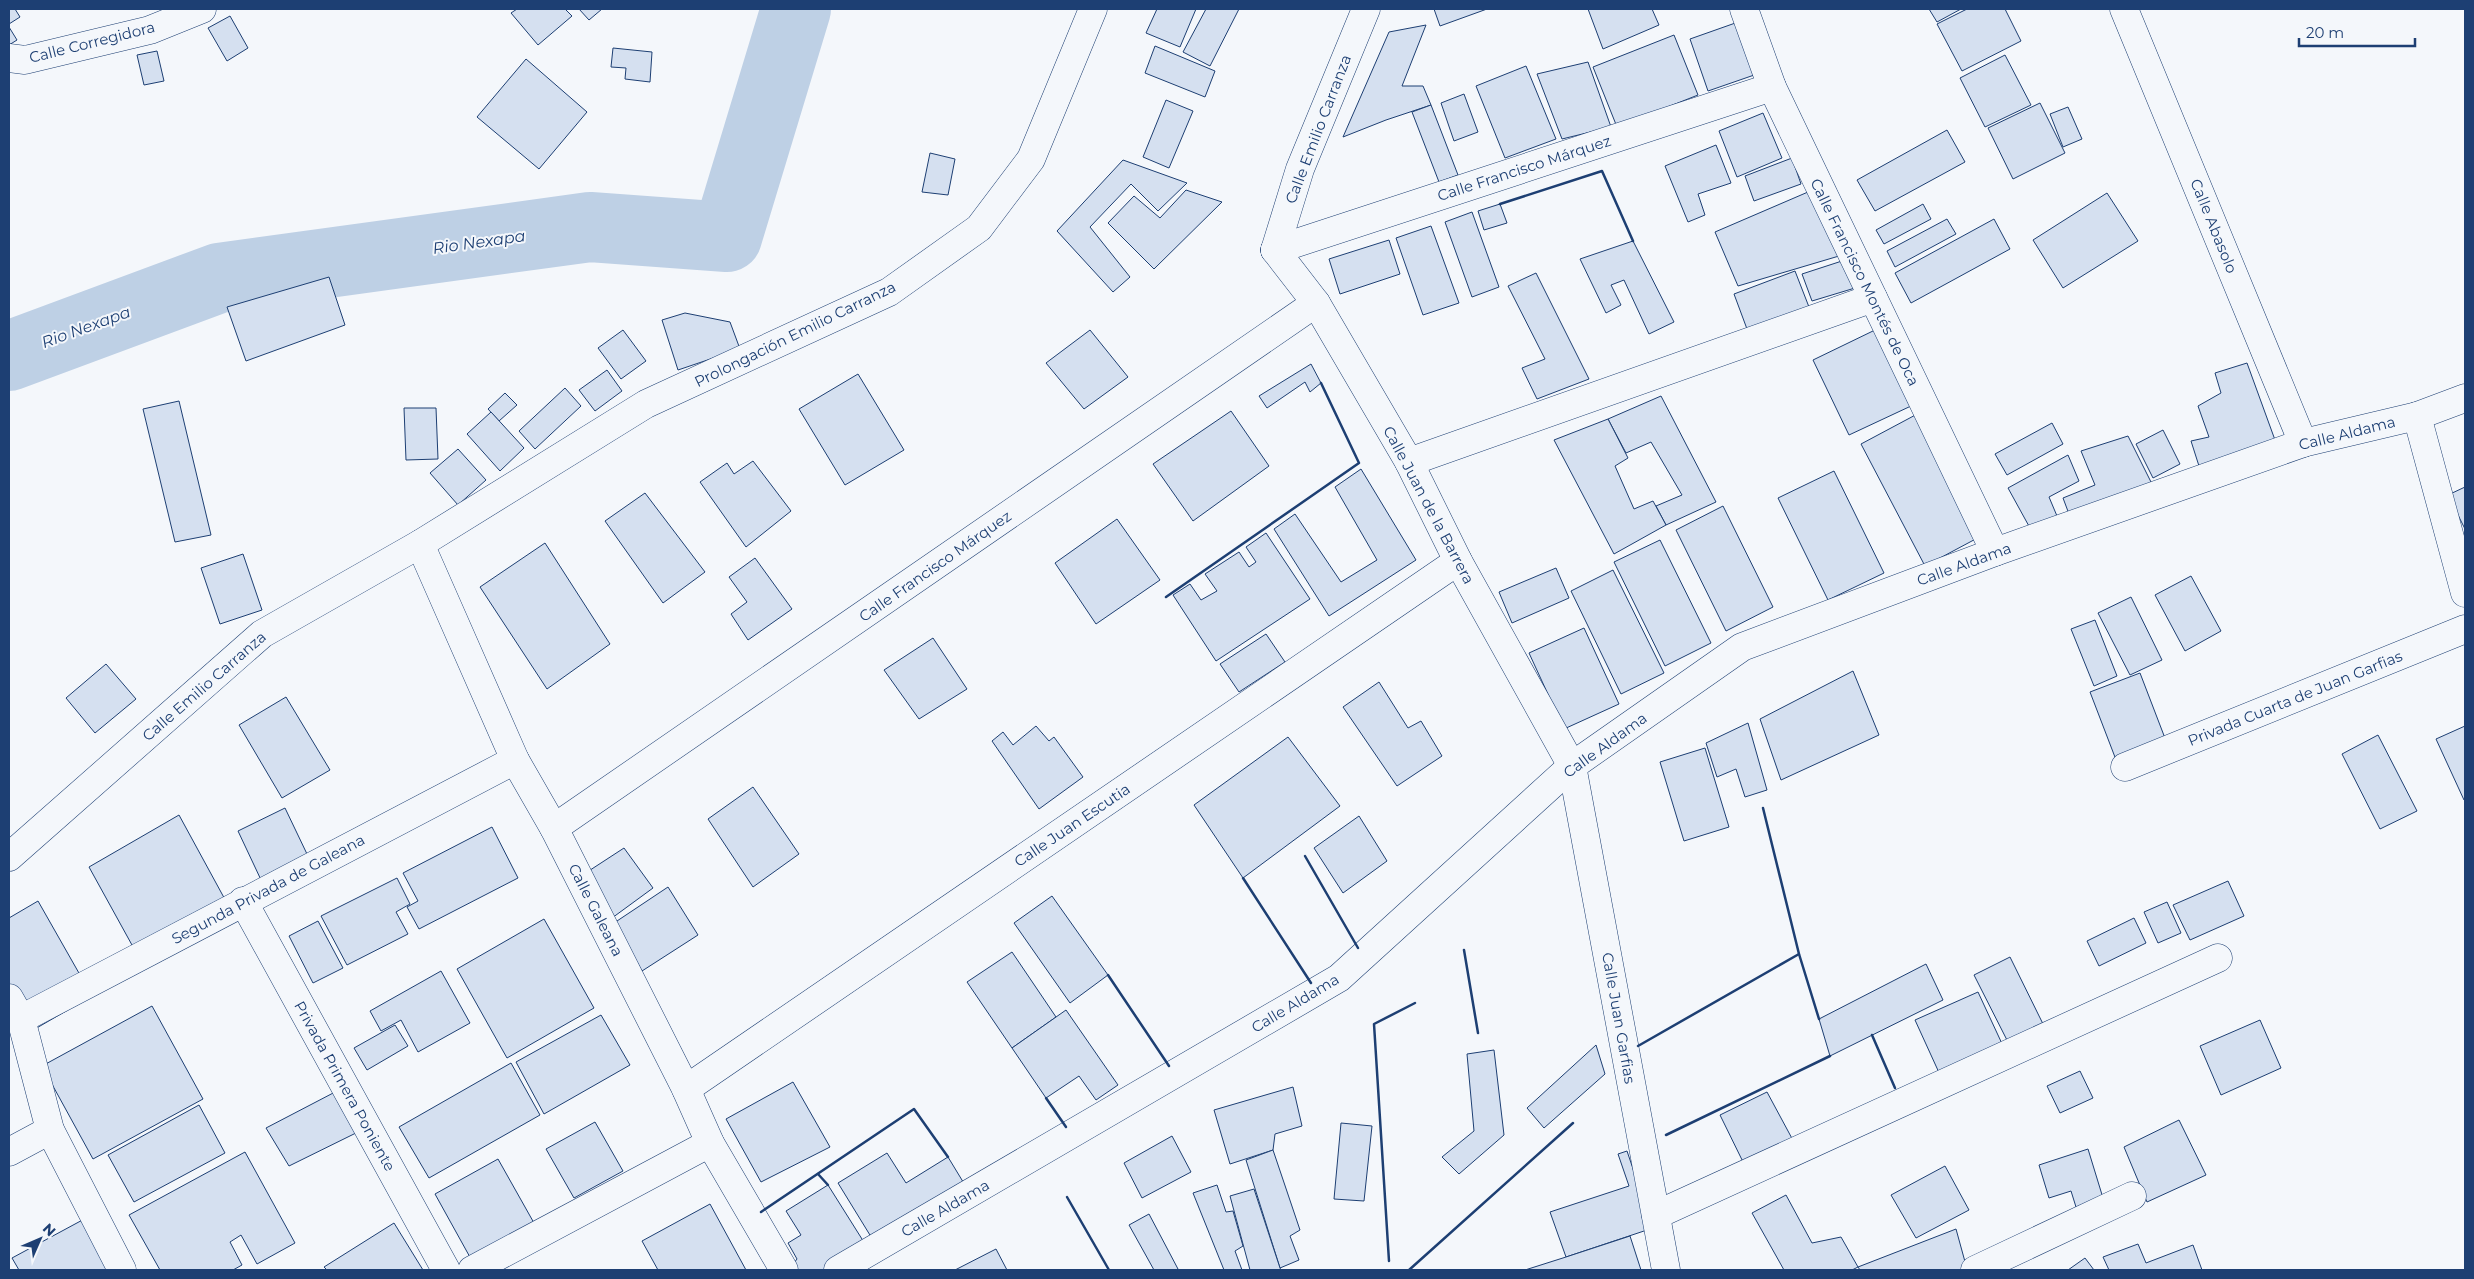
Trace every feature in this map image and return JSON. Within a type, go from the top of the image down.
[{"type":"street","name":"Calle Corregidora","points":[[9,58],[26,60],[150,30],[202,9]]},
{"type":"street","name":"Prolongación Emilio Carranza","points":[[420,544],[646,404],[889,292],[979,228],[1031,159],[1093,9]]},
{"type":"street","name":"Calle Emilio Carranza","points":[[1275,250],[1300,169],[1366,9]]},
{"type":"street","name":"Calle Francisco Montés de Oca","points":[[1744,9],[1772,87],[1995,552]]},
{"type":"street","name":"Calle Abasolo","points":[[2124,9],[2303,443]]},
{"type":"street","name":"Calle Francisco Márquez","points":[[1275,250],[1772,87]]},
{"type":"street","name":"Calle Juan de la Barrera","points":[[1275,250],[1316,304],[1409,462],[1458,561],[1572,766]]},
{"type":"street","points":[[1409,462],[1873,298]]},
{"type":"street","name":"Calle Francisco Márquez","points":[[554,828],[1316,304]]},
{"type":"street","name":"Calle Aldama","points":[[838,1270],[1339,978],[1572,766],[1742,647],[1995,552],[2303,443],[2417,416],[2465,398]]},
{"type":"street","points":[[2417,416],[2465,593]]},
{"type":"street","name":"Calle Galeana","points":[[420,544],[515,760],[554,828],[686,1089],[710,1143],[784,1270]]},
{"type":"street","name":"Calle Emilio Carranza","points":[[9,857],[262,634],[420,544]]},
{"type":"street","name":"Calle Juan Escutia","points":[[686,1089],[1458,561]]},
{"type":"street","name":"Privada Cuarta de Juan Garfias","points":[[2125,767],[2465,629]]},
{"type":"street","name":"Segunda Privada de Galeana","points":[[15,1008],[243,901],[515,760]]},
{"type":"street","name":"Calle Juan Garfias","points":[[1572,766],[1666,1270]]},
{"type":"street","name":"Privada Primera Poniente","points":[[243,901],[446,1270]]},
{"type":"street","points":[[1656,1215],[2218,958]]},
{"type":"street","points":[[15,1008],[50,1130],[122,1270]]},
{"type":"street","points":[[9,1152],[50,1130]]},
{"type":"street","points":[[472,1270],[710,1143]]},
{"type":"street","points":[[1975,1270],[2132,1196]]},
{"type":"building","points":[[9,9],[15,9],[20,17],[9,24]]},
{"type":"building","points":[[517,9],[565,9],[572,16],[538,45],[511,13]]},
{"type":"building","points":[[579,9],[602,9],[589,20]]},
{"type":"building","points":[[1157,9],[1196,9],[1180,47],[1146,33]]},
{"type":"building","points":[[1206,9],[1239,9],[1210,66],[1183,52]]},
{"type":"building","points":[[1434,9],[1487,9],[1440,26]]},
{"type":"building","points":[[1588,9],[1652,9],[1659,25],[1603,49]]},
{"type":"building","points":[[1929,9],[1961,9],[1937,22]]},
{"type":"building","points":[[1967,9],[2005,9],[2021,41],[1962,71],[1937,24]]},
{"type":"building","points":[[230,16],[248,48],[227,61],[208,28]]},
{"type":"building","points":[[1741,21],[1760,73],[1708,91],[1690,39]]},
{"type":"building","points":[[1426,25],[1402,86],[1423,86],[1431,105],[1343,137],[1389,32]]},
{"type":"building","points":[[9,27],[17,40],[9,45]]},
{"type":"building","points":[[1674,35],[1698,95],[1617,127],[1593,67]]},
{"type":"building","points":[[1155,46],[1215,71],[1205,97],[1145,73]]},
{"type":"building","points":[[613,48],[652,52],[650,82],[625,79],[626,68],[611,67]]},
{"type":"building","points":[[157,51],[164,81],[144,85],[137,55]]},
{"type":"building","points":[[2005,55],[2031,105],[1985,127],[1960,78]]},
{"type":"building","points":[[526,59],[587,112],[539,169],[477,117]]},
{"type":"building","points":[[1588,62],[1611,127],[1562,139],[1537,74]]},
{"type":"building","points":[[1526,66],[1556,139],[1505,158],[1476,86]]},
{"type":"building","points":[[1464,94],[1478,132],[1454,141],[1441,103]]},
{"type":"building","points":[[1166,100],[1193,111],[1169,168],[1143,157]]},
{"type":"building","points":[[2040,103],[2065,153],[2013,179],[1988,128]]},
{"type":"building","points":[[1431,105],[1458,175],[1439,182],[1412,112]]},
{"type":"building","points":[[2068,107],[2082,139],[2063,147],[2050,114]]},
{"type":"building","points":[[1763,113],[1782,158],[1737,177],[1719,131]]},
{"type":"building","points":[[1947,130],[1965,162],[1875,211],[1857,180]]},
{"type":"building","points":[[1716,145],[1731,183],[1698,194],[1705,215],[1688,222],[1665,166]]},
{"type":"building","points":[[930,153],[955,159],[948,195],[922,192]]},
{"type":"building","points":[[1792,158],[1801,184],[1754,201],[1745,176]]},
{"type":"building","points":[[1123,160],[1187,183],[1158,211],[1131,184],[1090,227],[1130,277],[1113,292],[1057,231]]},
{"type":"building","points":[[1186,190],[1222,202],[1154,269],[1108,223],[1134,196],[1160,218]]},
{"type":"building","points":[[1808,192],[1839,256],[1738,286],[1715,232]]},
{"type":"building","points":[[2107,193],[2138,241],[2063,288],[2033,240]]},
{"type":"building","points":[[1500,204],[1507,223],[1484,230],[1478,211]]},
{"type":"building","points":[[1923,204],[1931,219],[1884,244],[1876,230]]},
{"type":"building","points":[[1472,212],[1499,287],[1472,297],[1445,222]]},
{"type":"building","points":[[1947,219],[1956,234],[1895,267],[1887,251]]},
{"type":"building","points":[[1994,219],[2010,249],[1911,303],[1895,273]]},
{"type":"building","points":[[1431,226],[1459,303],[1423,315],[1396,238]]},
{"type":"building","points":[[1389,240],[1400,274],[1340,294],[1329,259]]},
{"type":"building","points":[[1633,241],[1674,322],[1649,334],[1624,280],[1611,285],[1621,305],[1606,313],[1580,259]]},
{"type":"building","points":[[1845,260],[1855,288],[1812,301],[1802,274]]},
{"type":"building","points":[[1795,271],[1809,307],[1747,329],[1734,294]]},
{"type":"building","points":[[1536,273],[1589,379],[1537,399],[1522,368],[1545,359],[1508,286]]},
{"type":"building","points":[[329,277],[345,325],[246,361],[227,307]]},
{"type":"building","points":[[685,313],[730,322],[740,349],[678,370],[662,320]]},
{"type":"building","points":[[623,330],[646,361],[621,379],[598,348]]},
{"type":"building","points":[[1090,330],[1128,377],[1084,409],[1046,363]]},
{"type":"building","points":[[1875,330],[1911,406],[1849,435],[1813,360]]},
{"type":"building","points":[[2247,363],[2275,440],[2199,466],[2191,441],[2209,437],[2198,406],[2221,393],[2215,373]]},
{"type":"building","points":[[1311,364],[1321,383],[1310,392],[1305,382],[1267,408],[1259,396]]},
{"type":"building","points":[[607,370],[622,391],[595,411],[579,390]]},
{"type":"building","points":[[858,374],[904,450],[845,485],[799,409]]},
{"type":"building","points":[[565,388],[581,406],[535,449],[519,431]]},
{"type":"building","points":[[505,393],[517,405],[499,421],[488,409]]},
{"type":"building","points":[[1661,396],[1716,502],[1666,525],[1656,506],[1682,495],[1651,442],[1626,453],[1608,419]]},
{"type":"building","points":[[179,401],[211,535],[175,542],[143,409]]},
{"type":"building","points":[[404,408],[436,408],[438,459],[406,460]]},
{"type":"building","points":[[1231,411],[1269,466],[1193,521],[1153,464]]},
{"type":"building","points":[[491,412],[524,448],[500,471],[467,434]]},
{"type":"building","points":[[1921,412],[1985,534],[1925,566],[1861,444]]},
{"type":"building","points":[[1608,419],[1628,458],[1615,466],[1634,509],[1653,501],[1666,525],[1614,554],[1554,440]]},
{"type":"building","points":[[2052,423],[2063,444],[2007,475],[1995,454]]},
{"type":"building","points":[[2163,430],[2180,464],[2153,478],[2136,444]]},
{"type":"building","points":[[2128,436],[2152,484],[2069,514],[2063,498],[2095,485],[2081,451]]},
{"type":"building","points":[[458,449],[486,480],[458,505],[430,473]]},
{"type":"building","points":[[2068,455],[2079,481],[2049,497],[2057,516],[2030,528],[2008,488]]},
{"type":"building","points":[[753,461],[791,511],[746,547],[700,482],[727,463],[734,474]]},
{"type":"building","points":[[1361,469],[1416,560],[1329,616],[1274,529],[1295,514],[1341,582],[1377,560],[1335,487]]},
{"type":"building","points":[[1834,471],[1884,573],[1828,600],[1778,498]]},
{"type":"building","points":[[2465,487],[2465,529],[2448,495]]},
{"type":"building","points":[[645,493],[705,572],[663,603],[605,521]]},
{"type":"building","points":[[1723,506],[1773,607],[1726,631],[1676,530]]},
{"type":"building","points":[[1117,519],[1160,580],[1096,624],[1055,563]]},
{"type":"building","points":[[1266,533],[1310,599],[1216,661],[1173,595],[1190,584],[1201,600],[1217,591],[1205,574],[1239,552],[1249,567],[1256,562],[1246,547]]},
{"type":"building","points":[[1660,540],[1711,643],[1665,666],[1614,562]]},
{"type":"building","points":[[545,543],[610,644],[547,689],[480,587]]},
{"type":"building","points":[[243,554],[262,610],[220,624],[201,568]]},
{"type":"building","points":[[755,558],[792,609],[748,640],[731,614],[747,602],[729,577]]},
{"type":"building","points":[[1556,568],[1569,598],[1512,623],[1499,592]]},
{"type":"building","points":[[1613,570],[1664,673],[1621,694],[1571,591]]},
{"type":"building","points":[[2191,576],[2221,631],[2185,651],[2155,595]]},
{"type":"building","points":[[2131,597],[2162,660],[2130,675],[2098,613]]},
{"type":"building","points":[[2095,620],[2117,676],[2094,686],[2071,629]]},
{"type":"building","points":[[1584,628],[1619,704],[1564,729],[1529,653]]},
{"type":"building","points":[[1266,634],[1285,662],[1239,692],[1220,664]]},
{"type":"building","points":[[933,638],[967,689],[919,719],[884,670]]},
{"type":"building","points":[[106,664],[136,699],[95,733],[66,698]]},
{"type":"building","points":[[1853,671],[1879,735],[1781,780],[1760,719]]},
{"type":"building","points":[[2140,673],[2168,746],[2118,765],[2090,692]]},
{"type":"building","points":[[1379,682],[1408,728],[1421,721],[1442,756],[1397,786],[1343,707]]},
{"type":"building","points":[[286,697],[330,770],[282,798],[239,725]]},
{"type":"building","points":[[1748,723],[1767,790],[1745,797],[1736,769],[1717,777],[1706,743]]},
{"type":"building","points":[[1036,726],[1049,741],[1054,737],[1083,777],[1039,809],[992,741],[1003,732],[1013,745]]},
{"type":"building","points":[[2465,726],[2465,799],[2464,800],[2436,739]]},
{"type":"building","points":[[2378,735],[2417,811],[2380,829],[2342,754]]},
{"type":"building","points":[[1288,737],[1340,806],[1243,878],[1194,805]]},
{"type":"building","points":[[1705,748],[1729,827],[1684,841],[1660,762]]},
{"type":"building","points":[[753,787],[799,854],[753,887],[708,819]]},
{"type":"building","points":[[285,808],[318,877],[270,899],[238,831]]},
{"type":"building","points":[[179,815],[234,916],[143,965],[89,867]]},
{"type":"building","points":[[1359,816],[1387,861],[1343,893],[1314,848]]},
{"type":"building","points":[[492,827],[518,878],[419,929],[407,907],[418,901],[403,873]]},
{"type":"building","points":[[624,848],[653,888],[612,918],[581,876]]},
{"type":"building","points":[[397,878],[410,904],[396,912],[408,934],[347,965],[321,916]]},
{"type":"building","points":[[2228,881],[2244,916],[2190,940],[2173,905]]},
{"type":"building","points":[[668,887],[698,935],[642,971],[614,923]]},
{"type":"building","points":[[1052,896],[1108,975],[1070,1003],[1014,923]]},
{"type":"building","points":[[38,901],[92,996],[28,1033],[9,999],[9,918]]},
{"type":"building","points":[[2167,902],[2181,933],[2158,943],[2144,912]]},
{"type":"building","points":[[2134,918],[2146,943],[2099,966],[2087,941]]},
{"type":"building","points":[[544,919],[594,1008],[507,1058],[457,969]]},
{"type":"building","points":[[318,921],[343,968],[313,983],[289,936]]},
{"type":"building","points":[[1012,952],[1056,1017],[1012,1048],[967,982]]},
{"type":"building","points":[[2010,957],[2046,1030],[2011,1048],[1974,975]]},
{"type":"building","points":[[1926,964],[1943,1000],[1830,1056],[1819,1019]]},
{"type":"building","points":[[441,971],[470,1023],[418,1052],[401,1020],[381,1031],[370,1011]]},
{"type":"building","points":[[1978,992],[2004,1048],[1941,1077],[1915,1020]]},
{"type":"building","points":[[152,1006],[203,1099],[93,1159],[42,1066]]},
{"type":"building","points":[[1066,1010],[1118,1085],[1096,1100],[1079,1076],[1046,1098],[1012,1048]]},
{"type":"building","points":[[601,1015],[630,1065],[544,1114],[516,1062]]},
{"type":"building","points":[[2260,1020],[2281,1068],[2221,1095],[2200,1046]]},
{"type":"building","points":[[395,1025],[408,1046],[367,1070],[354,1048]]},
{"type":"building","points":[[1596,1045],[1605,1074],[1544,1128],[1527,1108]]},
{"type":"building","points":[[1494,1050],[1504,1135],[1459,1174],[1442,1157],[1474,1131],[1467,1054]]},
{"type":"building","points":[[511,1063],[540,1115],[429,1178],[399,1127]]},
{"type":"building","points":[[2080,1071],[2093,1098],[2060,1113],[2047,1086]]},
{"type":"building","points":[[793,1082],[830,1147],[761,1182],[726,1119]]},
{"type":"building","points":[[1293,1087],[1302,1126],[1275,1134],[1273,1150],[1230,1164],[1214,1110]]},
{"type":"building","points":[[337,1091],[360,1131],[289,1166],[266,1128]]},
{"type":"building","points":[[1767,1092],[1795,1144],[1746,1168],[1720,1115]]},
{"type":"building","points":[[199,1105],[225,1153],[134,1202],[108,1155]]},
{"type":"building","points":[[2179,1120],[2206,1175],[2147,1202],[2124,1147]]},
{"type":"building","points":[[595,1122],[623,1171],[574,1198],[546,1149]]},
{"type":"building","points":[[1341,1123],[1372,1126],[1364,1201],[1334,1199]]},
{"type":"building","points":[[1172,1136],[1191,1172],[1142,1198],[1124,1163]]},
{"type":"building","points":[[2088,1149],[2103,1198],[2076,1207],[2071,1191],[2049,1198],[2039,1165]]},
{"type":"building","points":[[1273,1150],[1300,1230],[1290,1236],[1299,1260],[1280,1268],[1246,1160]]},
{"type":"building","points":[[1627,1151],[1653,1228],[1566,1257],[1550,1212],[1629,1186],[1618,1154]]},
{"type":"building","points":[[245,1152],[295,1243],[257,1264],[241,1235],[230,1242],[242,1265],[233,1270],[160,1270],[129,1215]]},
{"type":"building","points":[[887,1153],[906,1183],[948,1157],[968,1190],[873,1240],[838,1183]]},
{"type":"building","points":[[498,1159],[534,1223],[471,1259],[435,1194]]},
{"type":"building","points":[[1945,1166],[1969,1210],[1916,1238],[1891,1195]]},
{"type":"building","points":[[828,1185],[867,1247],[829,1270],[791,1270],[790,1268],[797,1259],[788,1243],[801,1235],[786,1211]]},
{"type":"building","points":[[1217,1185],[1226,1212],[1233,1211],[1243,1246],[1235,1251],[1242,1270],[1224,1270],[1193,1193]]},
{"type":"building","points":[[1254,1189],[1281,1270],[1250,1270],[1230,1196]]},
{"type":"building","points":[[1786,1195],[1812,1243],[1841,1237],[1858,1267],[1852,1270],[1784,1270],[1752,1213]]},
{"type":"building","points":[[710,1204],[746,1270],[658,1270],[642,1241]]},
{"type":"building","points":[[1149,1214],[1178,1269],[1154,1270],[1129,1225]]},
{"type":"building","points":[[88,1217],[117,1270],[19,1270],[12,1258]]},
{"type":"building","points":[[394,1223],[423,1270],[327,1270],[324,1267]]},
{"type":"building","points":[[1956,1229],[1967,1269],[1965,1270],[1860,1270],[1858,1267]]},
{"type":"building","points":[[1630,1236],[1641,1270],[1525,1270],[1566,1257]]},
{"type":"building","points":[[2138,1244],[2146,1263],[2193,1245],[2202,1270],[2109,1270],[2103,1257]]},
{"type":"building","points":[[996,1249],[1007,1270],[955,1270]]},
{"type":"building","points":[[2085,1258],[2094,1270],[2068,1270]]},
{"type":"waterway","name":"Rio Nexapa","points":[[9,356],[219,278],[590,227],[727,237],[796,9]]},
{"type":"wall","points":[[1500,204],[1602,171],[1633,241]]},
{"type":"wall","points":[[1166,597],[1359,463],[1321,383]]},
{"type":"wall","points":[[1763,808],[1799,954],[1819,1019]]},
{"type":"wall","points":[[1305,856],[1358,948]]},
{"type":"wall","points":[[1243,878],[1311,983]]},
{"type":"wall","points":[[1464,950],[1478,1033]]},
{"type":"wall","points":[[1638,1046],[1799,954]]},
{"type":"wall","points":[[1108,975],[1169,1066]]},
{"type":"wall","points":[[1389,1261],[1374,1024],[1415,1003]]},
{"type":"wall","points":[[1872,1035],[1895,1088]]},
{"type":"wall","points":[[1666,1135],[1830,1056]]},
{"type":"wall","points":[[1046,1098],[1066,1127]]},
{"type":"wall","points":[[761,1212],[914,1109],[948,1157]]},
{"type":"wall","points":[[1409,1270],[1573,1123]]},
{"type":"wall","points":[[818,1174],[828,1185]]},
{"type":"wall","points":[[1067,1197],[1109,1270]]}]
